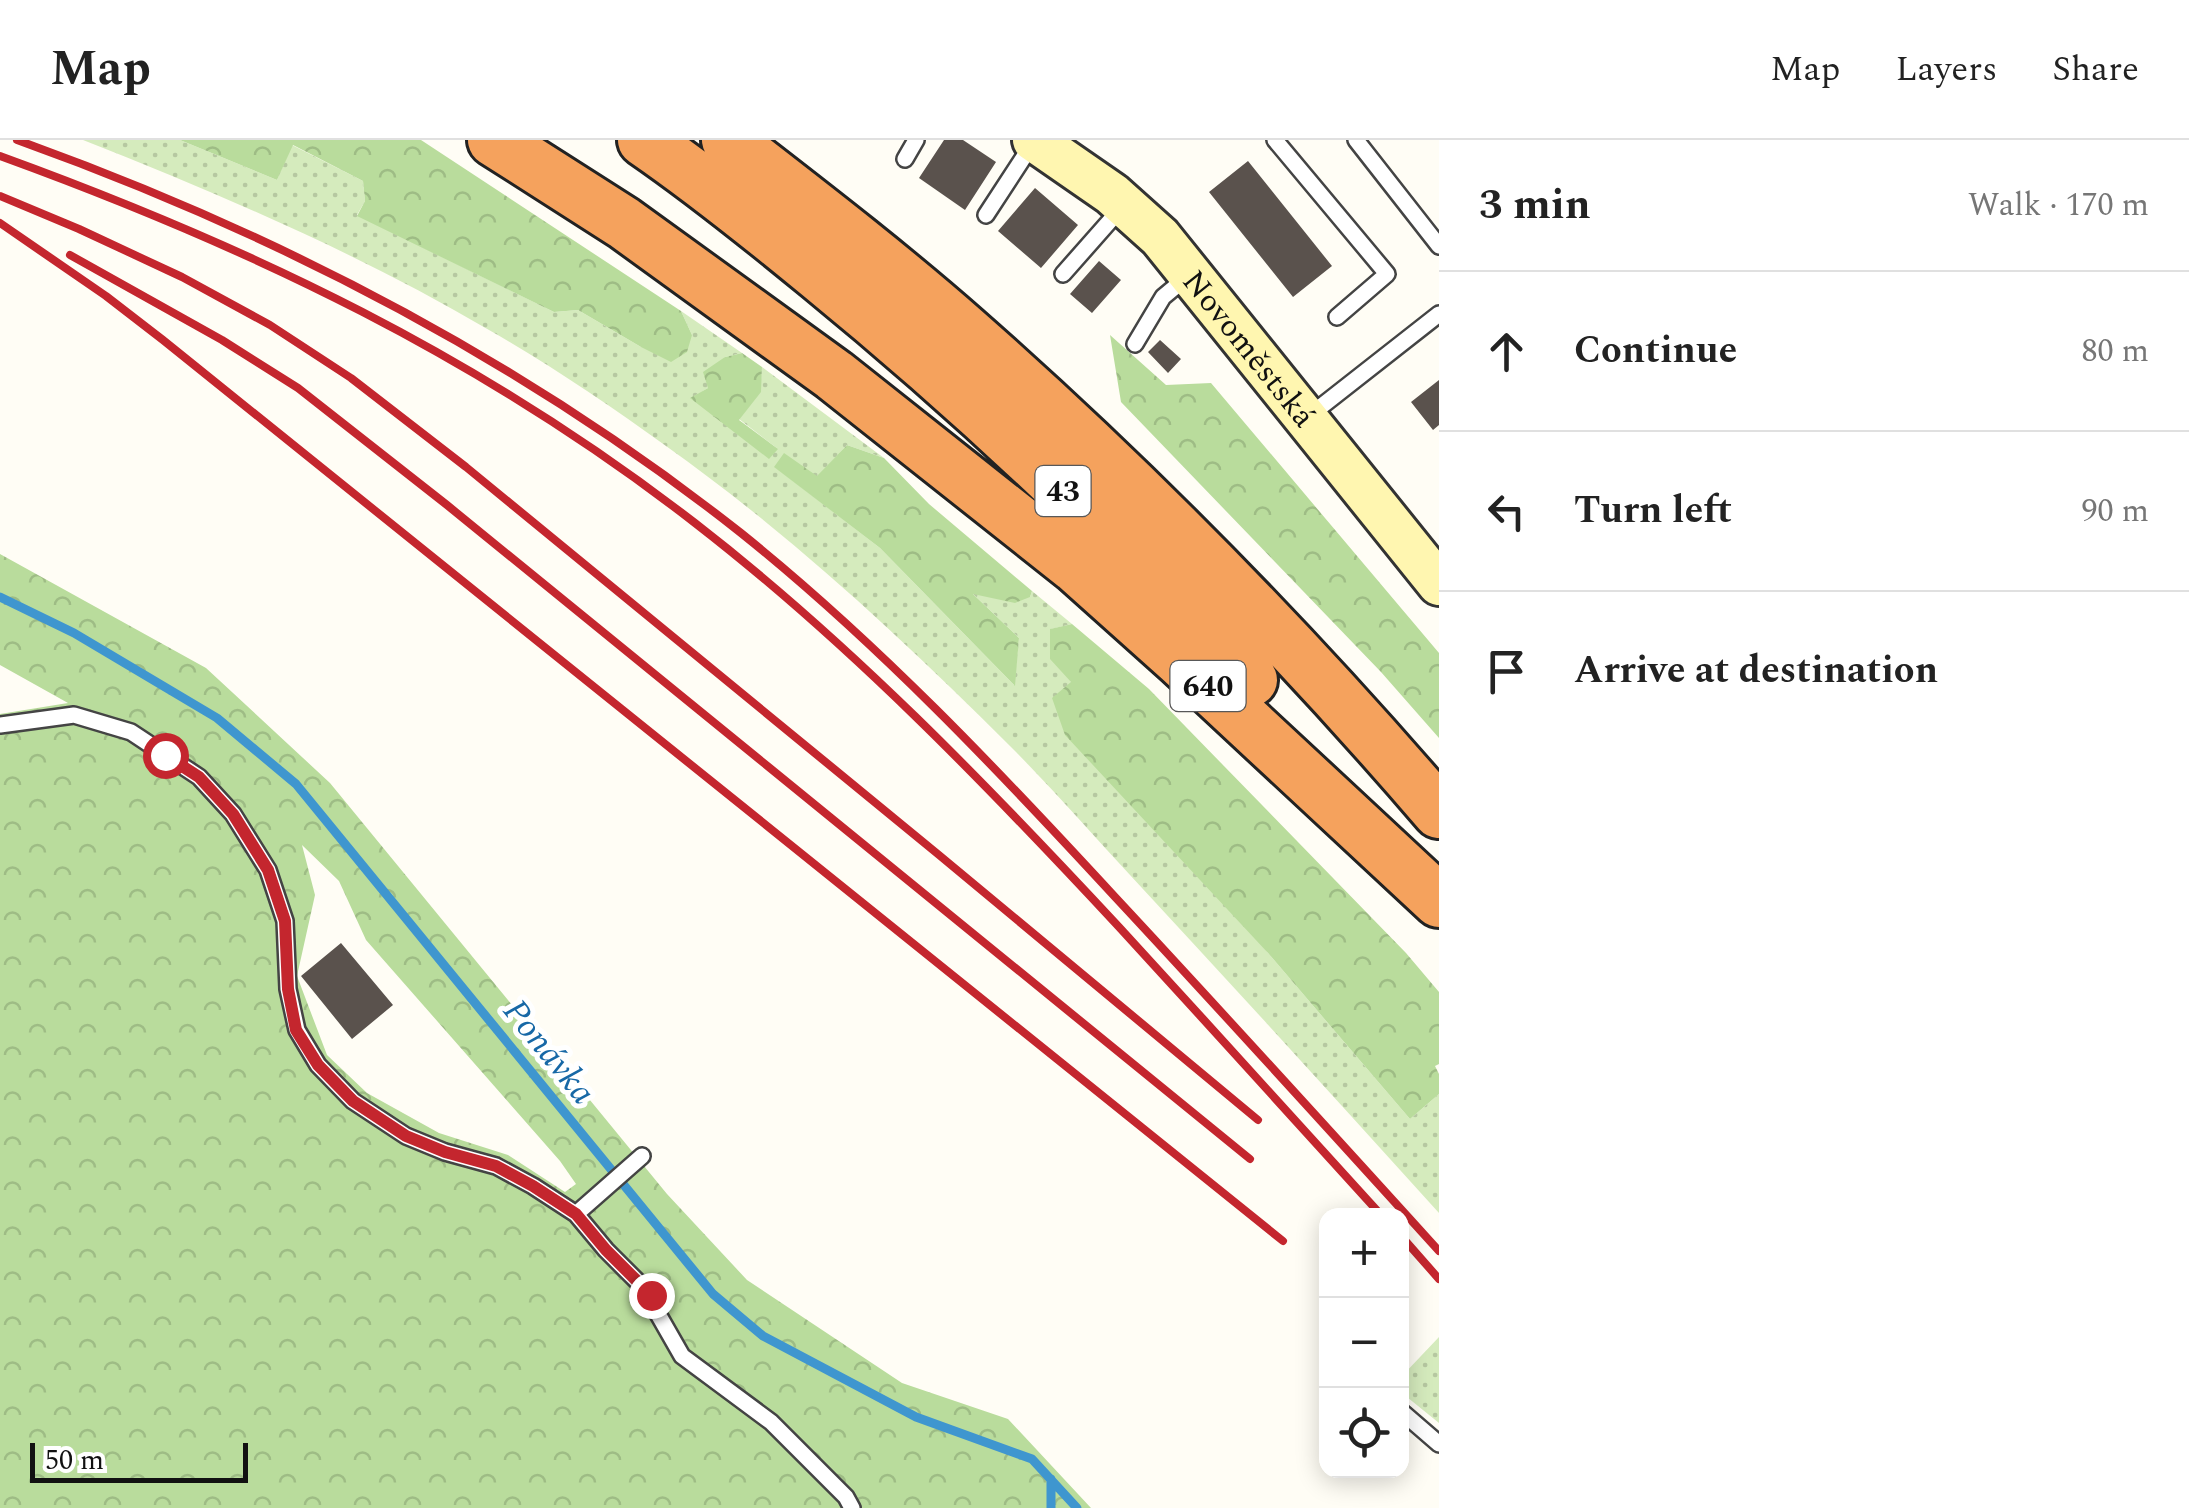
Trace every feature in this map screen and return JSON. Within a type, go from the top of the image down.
[{"type":"highway","name":"640","points":[[494,140],[624,223],[818,363],[1074,566],[1439,901]]},
{"type":"highway","name":"43","points":[[644,140],[866,313],[980,412],[1122,548],[1247,676],[1439,888]]},
{"type":"highway","name":"43","points":[[728,140],[886,265],[1052,409],[1275,631],[1439,812]]},
{"type":"street","name":"Novoměstská","points":[[1034,140],[1124,204],[1160,237],[1439,584]]},
{"type":"lane","points":[[905,159],[916,140]]},
{"type":"lane","points":[[986,215],[1034,140]]},
{"type":"lane","points":[[1275,140],[1387,274],[1338,317]]},
{"type":"lane","points":[[1356,140],[1439,246]]},
{"type":"lane","points":[[1064,274],[1124,204]]},
{"type":"lane","points":[[1135,344],[1163,297],[1190,274]]},
{"type":"lane","points":[[1306,418],[1439,314]]},
{"type":"lane","points":[[0,725],[74,716],[130,732],[199,777],[233,814],[268,870],[285,921],[288,989],[296,1030],[318,1065],[353,1101],[406,1136],[496,1166],[576,1214],[651,1295],[682,1356],[771,1422],[846,1497],[852,1508]]},
{"type":"lane","points":[[576,1214],[642,1156]]},
{"type":"lane","points":[[1409,1418],[1439,1444]]},
{"type":"green space","points":[[83,140],[180,140],[277,180],[292,145],[363,181],[365,201],[357,215],[554,312],[578,310],[641,347],[692,335],[681,311],[742,353],[725,357],[708,388],[691,398],[778,449],[739,419],[760,392],[762,367],[884,458],[847,445],[817,477],[775,467],[880,548],[1014,685],[1019,638],[971,592],[1030,597],[1032,591],[1072,624],[1051,629],[1071,682],[1268,953],[1410,1119],[1439,1094],[1439,1213],[1026,762],[887,627],[757,515],[601,401],[440,302],[290,227]]},
{"type":"green space","points":[[180,140],[421,140],[681,311],[692,335],[687,352],[671,362],[578,310],[554,312],[357,216],[365,201],[363,181],[293,145],[277,180]]},
{"type":"green space","points":[[1110,335],[1166,385],[1211,383],[1439,653],[1439,738],[1381,672],[1121,402]]},
{"type":"green space","points":[[742,353],[762,367],[761,392],[739,420],[778,449],[769,459],[690,398],[708,388],[703,372],[725,357]]},
{"type":"green space","points":[[847,445],[884,458],[929,504],[1032,591],[1030,597],[1015,603],[973,594],[1019,638],[1015,686],[880,548],[774,467],[784,453],[817,476]]},
{"type":"green space","points":[[0,554],[206,668],[330,783],[667,1194],[747,1280],[902,1383],[1008,1419],[1091,1508],[0,1508],[0,714],[68,703],[0,665]],"holes":[[[302,845],[339,881],[366,940],[576,1184],[565,1192],[508,1155],[439,1133],[367,1093],[327,1055],[297,976],[315,895]]]},
{"type":"green space","points":[[1072,624],[1149,689],[1406,953],[1439,992],[1439,1064],[1435,1066],[1439,1094],[1410,1119],[1268,953],[1065,735],[1052,698],[1071,682],[1050,659],[1050,629]]},
{"type":"green space","points":[[1439,1337],[1439,1423],[1409,1399],[1409,1369]]},
{"type":"building","points":[[944,140],[963,140],[996,162],[965,210],[919,178]]},
{"type":"building","points":[[1248,161],[1332,266],[1293,297],[1209,192]]},
{"type":"building","points":[[1035,188],[1078,225],[1041,268],[998,231]]},
{"type":"building","points":[[1099,261],[1121,280],[1092,313],[1070,294]]},
{"type":"building","points":[[1160,340],[1181,359],[1168,373],[1148,352]]},
{"type":"building","points":[[1439,380],[1439,425],[1433,430],[1411,402]]},
{"type":"building","points":[[341,943],[393,1005],[352,1039],[301,976]]},
{"type":"waterway","name":"Ponávka","points":[[0,597],[74,633],[217,718],[296,784],[713,1294],[763,1336],[916,1417],[1032,1459],[1077,1508]]},
{"type":"waterway","points":[[1051,1479],[1051,1508]]},
{"type":"railway","points":[[17,140],[210,217],[395,307],[572,412],[741,533],[840,618],[981,755],[1439,1251]]},
{"type":"railway","points":[[0,156],[185,229],[362,312],[532,409],[695,523],[808,617],[967,768],[1119,927],[1375,1208]]},
{"type":"railway","points":[[0,196],[182,277],[270,325],[351,378],[466,467],[1258,1120]]},
{"type":"railway","points":[[0,223],[163,340],[1283,1241]]},
{"type":"railway","points":[[70,255],[222,340],[298,388],[1250,1159]]},
{"type":"railway","points":[[1409,1245],[1439,1279]]},
{"type":"route","points":[[165,755],[199,777],[233,814],[268,870],[285,921],[288,989],[296,1030],[318,1065],[353,1101],[406,1136],[496,1166],[576,1214],[651,1295]]}]
